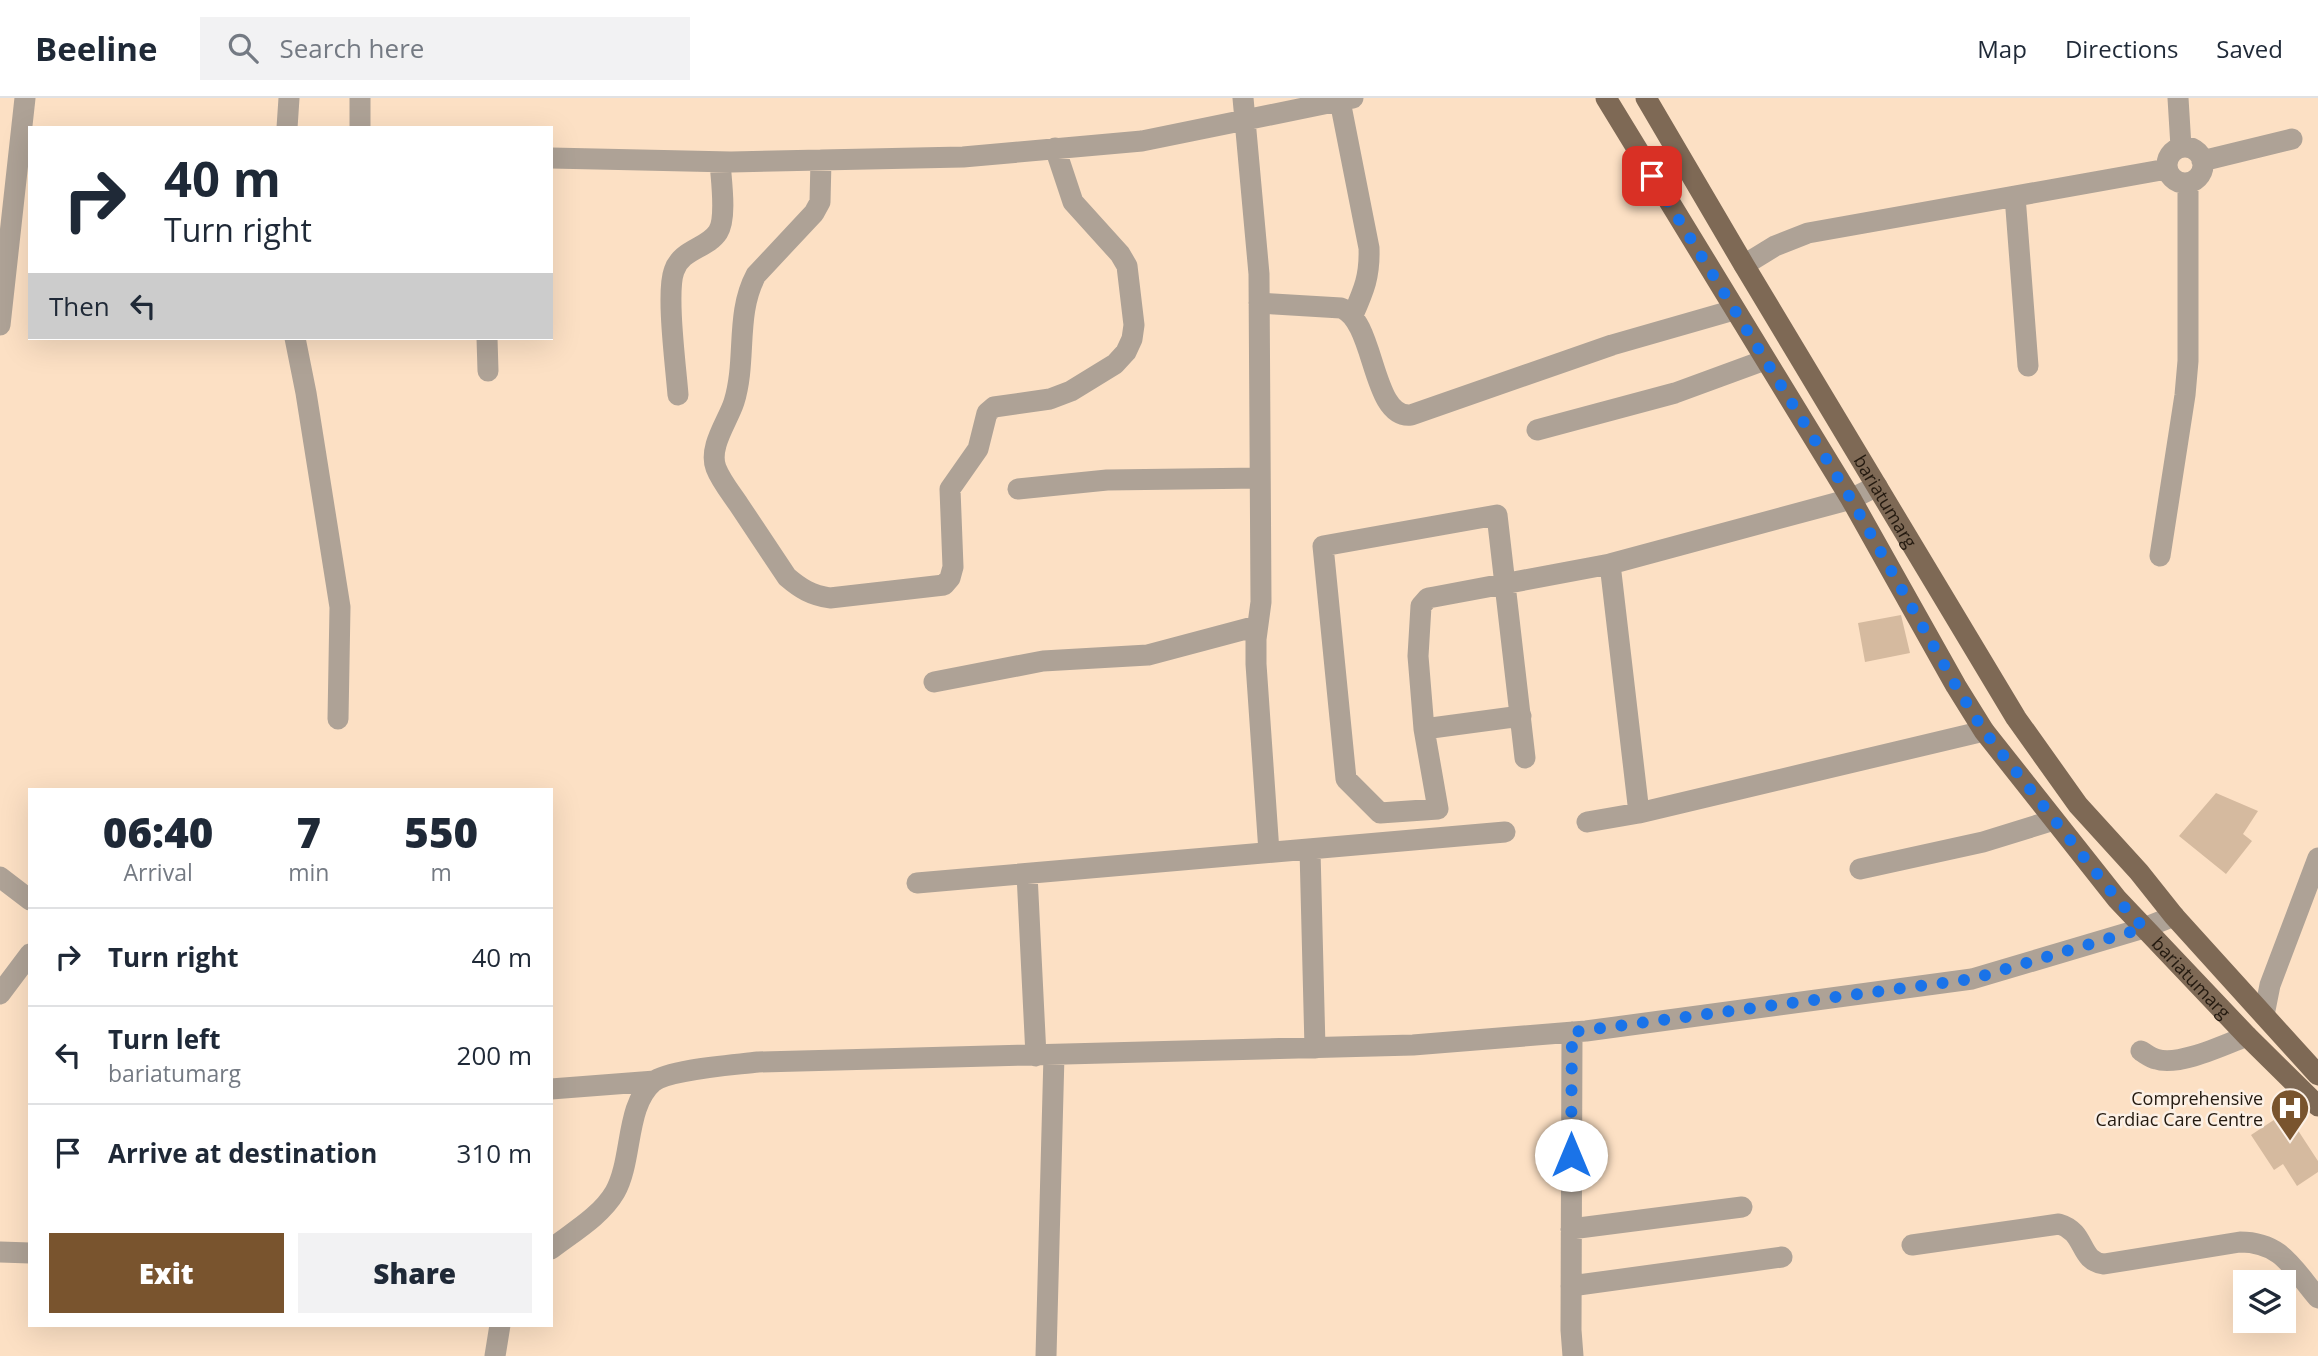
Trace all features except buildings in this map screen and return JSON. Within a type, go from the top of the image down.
[{"type":"main road","name":"bariatumarg","points":[[1606,98],[1851,499],[1984,731],[2144,928],[2247,1037],[2318,1106]]},
{"type":"main road","name":"bariatumarg","points":[[1646,98],[2016,718],[2078,805],[2318,1075]]},
{"type":"street","points":[[0,325],[25,98]]},
{"type":"street","points":[[287,126],[289,98]]},
{"type":"street","points":[[360,98],[360,126]]},
{"type":"street","points":[[1243,98],[1259,274],[1261,602],[1256,664],[1269,852]]},
{"type":"street","points":[[2178,98],[2181,147]]},
{"type":"street","points":[[553,158],[720,162],[963,157],[1142,141],[1347,100],[1369,248],[1368,279],[1353,315]]},
{"type":"street","points":[[2202,161],[2292,139]]},
{"type":"street","points":[[2181,147],[2194,150],[2202,161],[2200,175],[2188,183],[2175,180],[2167,169],[2169,155],[2181,147]]},
{"type":"street","points":[[821,160],[820,202],[814,213],[755,275],[749,287],[744,310],[736,394],[714,455],[716,467],[725,483],[787,577],[813,596],[830,597],[944,585],[950,578],[953,567],[950,489],[978,449],[987,413],[994,407],[1050,399],[1071,391],[1115,364],[1126,352],[1134,325],[1126,266],[1120,254],[1073,202],[1055,148]]},
{"type":"street","points":[[678,396],[671,292],[674,271],[687,252],[719,232],[722,220],[720,162]]},
{"type":"street","points":[[1744,265],[1775,246],[1808,233],[2167,169]]},
{"type":"street","points":[[2160,556],[2188,361],[2188,183]]},
{"type":"street","points":[[2015,196],[2028,366]]},
{"type":"street","points":[[1259,303],[1340,308],[1353,315],[1387,400],[1396,413],[1402,416],[1612,345],[1734,310]]},
{"type":"street","points":[[295,340],[340,607],[338,719]]},
{"type":"street","points":[[487,340],[488,371]]},
{"type":"street","points":[[1536,430],[1654,399],[1765,360]]},
{"type":"street","points":[[1018,489],[1107,480],[1260,478]]},
{"type":"street","points":[[1525,758],[1506,583],[1497,515],[1322,546],[1346,779],[1380,813],[1438,809],[1424,729],[1418,656],[1421,606],[1428,598],[1506,583],[1610,564],[1851,499],[1877,486]]},
{"type":"street","points":[[1610,564],[1639,813]]},
{"type":"street","points":[[934,682],[1043,661],[1149,655],[1257,626]]},
{"type":"street","points":[[1424,729],[1521,716]]},
{"type":"street","points":[[1587,822],[1639,813],[1984,731]]},
{"type":"street","points":[[1860,869],[1983,842],[2054,820]]},
{"type":"street","points":[[917,883],[1505,832]]},
{"type":"street","points":[[1310,850],[1315,1048]]},
{"type":"street","points":[[2264,1015],[2270,985],[2318,858]]},
{"type":"street","points":[[1027,874],[1045,1056],[1046,1356]]},
{"type":"street","points":[[0,877],[28,898]]},
{"type":"street","points":[[553,1089],[655,1081],[700,1070],[758,1062],[1413,1045],[1572,1032],[1972,979],[2144,928],[2174,916]]},
{"type":"street","points":[[0,994],[28,957]]},
{"type":"street","points":[[1572,1032],[1573,1356]]},
{"type":"street","points":[[2141,1051],[2157,1060],[2170,1060],[2247,1037]]},
{"type":"street","points":[[553,1247],[605,1206],[616,1189],[640,1097],[655,1081]]},
{"type":"street","points":[[1571,1229],[1742,1207]]},
{"type":"street","points":[[1913,1245],[2059,1224],[2074,1232],[2090,1259],[2104,1264],[2240,1242],[2256,1242],[2275,1250],[2318,1298]]},
{"type":"street","points":[[0,1252],[28,1248]]},
{"type":"street","points":[[1571,1286],[1782,1256]]},
{"type":"street","points":[[495,1356],[500,1327]]},
{"type":"place","name":"Comprehensive Cardiac Care Centre","points":[[2290,1142]]},
{"type":"route","points":[[1571,1155],[1572,1032],[1972,979],[2144,928],[2117,899],[1984,731],[1851,499],[1652,176]]}]
